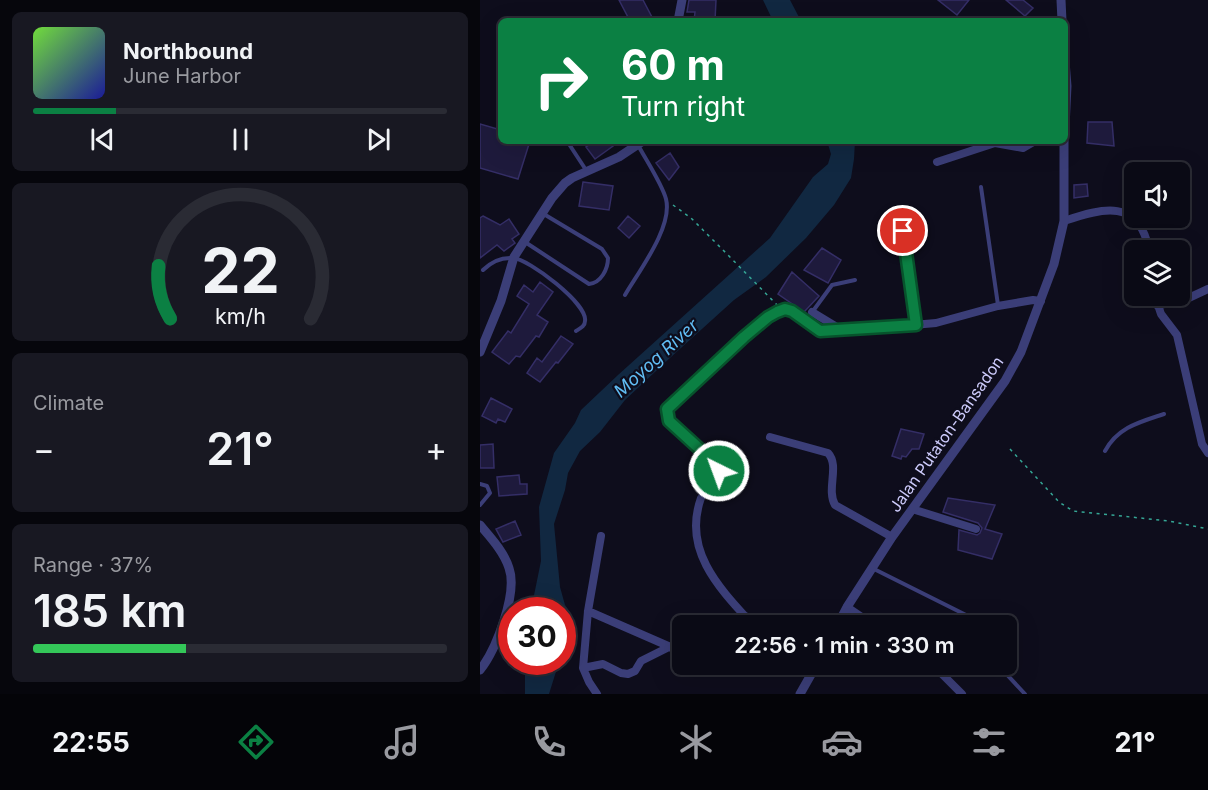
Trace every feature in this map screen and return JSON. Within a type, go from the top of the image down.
[{"type":"street","points":[[679,18],[682,0]]},
{"type":"street","points":[[1061,0],[1062,18]]},
{"type":"street","points":[[480,352],[482,339],[501,301],[514,257],[542,213],[565,183],[619,157],[638,144]]},
{"type":"street","points":[[936,162],[992,144]]},
{"type":"street","points":[[1001,144],[1023,148],[1030,144]]},
{"type":"street","name":"Jalan Putaton-Bansadon","points":[[843,615],[892,537],[1005,381],[1021,352],[1054,264],[1064,221],[1064,144]]},
{"type":"street","points":[[1064,221],[1096,212],[1123,213],[1139,223],[1146,240]]},
{"type":"street","points":[[1190,297],[1208,289]]},
{"type":"street","points":[[711,482],[719,471],[717,465],[669,421],[667,409],[744,337],[777,312],[785,309],[792,311],[820,331],[936,323],[998,306],[1033,300],[1041,302]]},
{"type":"street","points":[[1156,306],[1177,334],[1202,444],[1208,453]]},
{"type":"street","points":[[812,312],[840,329]]},
{"type":"street","points":[[770,437],[828,453],[833,460],[831,488],[835,505],[892,537]]},
{"type":"street","points":[[701,498],[696,520],[696,542],[703,561],[744,615]]},
{"type":"street","points":[[912,509],[976,529]]},
{"type":"street","points":[[480,525],[498,547],[510,568],[511,588],[502,627],[480,670]]},
{"type":"street","points":[[597,694],[583,668],[588,611],[601,536]]},
{"type":"street","points":[[847,607],[859,615]]},
{"type":"street","points":[[588,611],[671,646]]},
{"type":"street","points":[[583,668],[603,664],[628,674],[635,671],[641,661],[671,646]]},
{"type":"street","points":[[800,694],[811,675]]},
{"type":"street","points":[[943,675],[962,694]]},
{"type":"lane","points":[[569,144],[586,171]]},
{"type":"lane","points":[[625,295],[664,224],[667,214],[666,199],[640,144]]},
{"type":"lane","points":[[981,187],[998,306]]},
{"type":"lane","points":[[524,242],[589,284],[597,282],[605,270],[608,258],[602,249],[542,213]]},
{"type":"lane","points":[[903,231],[916,325]]},
{"type":"lane","points":[[483,270],[495,260],[514,257],[549,278],[579,305],[585,314],[586,322],[576,331]]},
{"type":"lane","points":[[812,312],[832,285],[855,280]]},
{"type":"lane","points":[[1105,452],[1115,437],[1125,428],[1164,414]]},
{"type":"lane","points":[[480,484],[487,486],[490,493],[480,505]]},
{"type":"lane","points":[[871,568],[966,615]]},
{"type":"lane","points":[[1007,675],[1025,694]]},
{"type":"path","points":[[666,199],[691,218],[783,311],[796,320]]},
{"type":"path","points":[[1010,449],[1059,502],[1073,512],[1169,521],[1208,529]]},
{"type":"water","points":[[763,0],[790,0],[799,18],[772,18]]},
{"type":"water","name":"Moyog River","points":[[828,144],[855,144],[851,178],[834,205],[806,238],[766,277],[734,300],[625,400],[600,432],[580,451],[568,473],[554,524],[563,597],[534,597],[541,561],[539,507],[554,453],[575,423],[581,410],[770,238],[813,177],[828,164],[831,154]]},
{"type":"water","points":[[525,675],[555,675],[549,694],[525,694]]},
{"type":"building","points":[[619,0],[643,0],[652,18],[628,18]]},
{"type":"building","points":[[689,0],[716,0],[715,18],[694,18],[695,12],[687,12]]},
{"type":"building","points":[[938,0],[969,0],[957,15]]},
{"type":"building","points":[[1006,0],[1023,0],[1033,8],[1025,16]]},
{"type":"building","points":[[1088,122],[1112,122],[1114,146],[1087,143]]},
{"type":"building","points":[[480,124],[498,129],[498,144],[529,144],[518,179],[480,168]]},
{"type":"building","points":[[590,144],[616,144],[595,159],[586,147]]},
{"type":"building","points":[[670,153],[679,167],[669,180],[656,163]]},
{"type":"building","points":[[583,182],[613,186],[609,210],[579,206]]},
{"type":"building","points":[[1087,184],[1088,196],[1074,198],[1074,185]]},
{"type":"building","points":[[483,216],[500,225],[509,219],[519,234],[512,239],[515,243],[504,251],[497,245],[480,258],[480,218]]},
{"type":"building","points":[[628,216],[640,226],[629,238],[618,228]]},
{"type":"building","points":[[822,248],[841,260],[828,283],[804,270]]},
{"type":"building","points":[[792,272],[819,296],[804,312],[778,294]]},
{"type":"building","points":[[540,282],[553,292],[537,315],[548,322],[539,337],[536,336],[520,357],[516,356],[509,364],[492,352],[508,331],[511,333],[529,304],[517,296],[524,285],[533,292]]},
{"type":"building","points":[[561,336],[573,344],[540,382],[527,373],[537,358],[542,362]]},
{"type":"building","points":[[491,398],[512,409],[505,422],[498,419],[496,423],[482,416]]},
{"type":"building","points":[[901,429],[924,434],[919,449],[912,449],[906,457],[902,456],[901,459],[892,456]]},
{"type":"building","points":[[493,444],[494,468],[480,468],[480,445]]},
{"type":"building","points":[[519,475],[520,484],[527,484],[527,494],[499,496],[497,477]]},
{"type":"building","points":[[948,498],[995,505],[985,529],[1002,534],[992,559],[958,550],[959,530],[977,535],[982,528],[978,523],[943,512]]},
{"type":"building","points":[[515,521],[521,535],[503,542],[496,529]]},
{"type":"route","points":[[719,471],[717,465],[669,421],[666,414],[667,409],[744,337],[768,317],[785,309],[792,311],[820,331],[899,328],[916,325],[903,231]]}]
